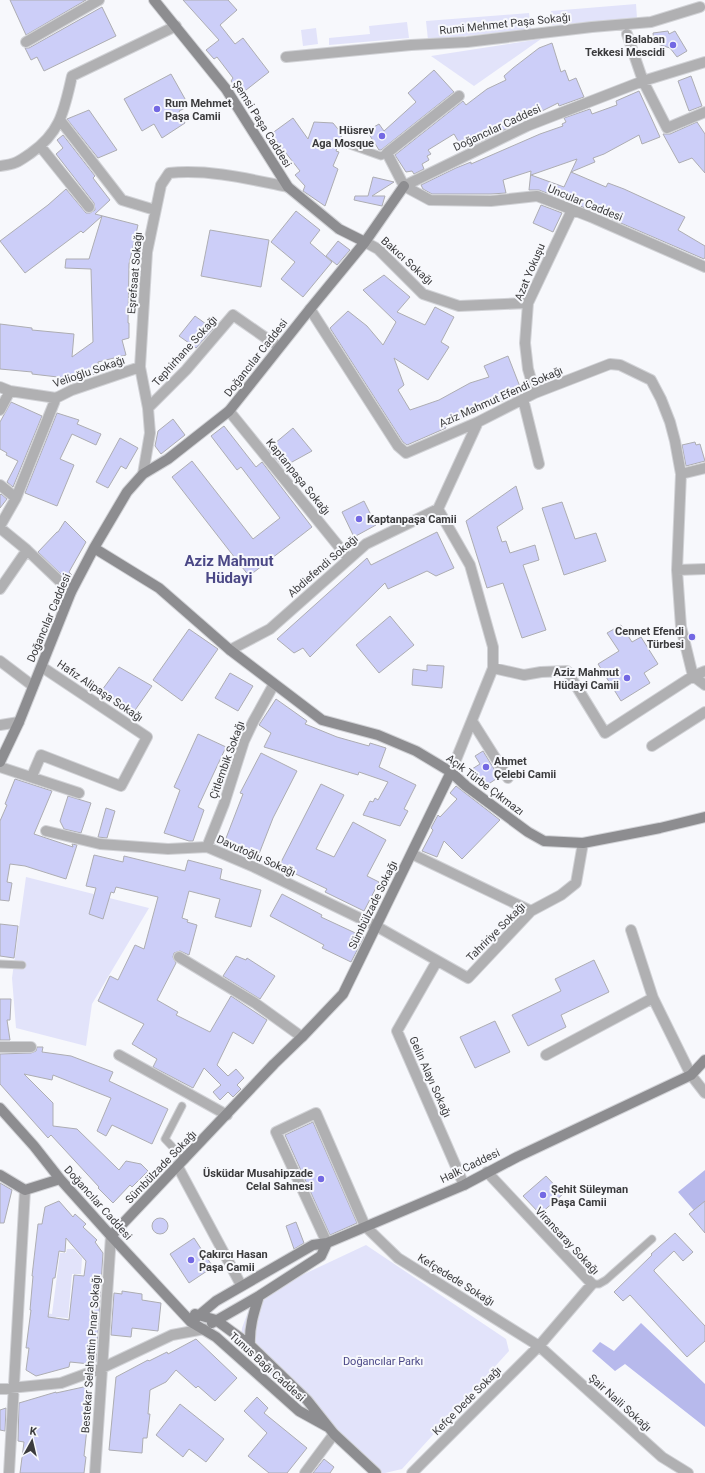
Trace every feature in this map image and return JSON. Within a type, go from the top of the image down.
[{"type":"street","points":[[26,42],[99,0]]},
{"type":"street","name":"Şemsi Paşa Caddesi","points":[[154,0],[226,89],[288,187],[339,229],[365,242]]},
{"type":"street","name":"Rumi Mehmet Paşa Sokağı","points":[[286,56],[411,45],[467,42],[651,22],[700,7]]},
{"type":"street","points":[[0,166],[14,164],[48,139],[60,120],[72,76],[176,26]]},
{"type":"street","points":[[627,34],[643,81],[667,128],[705,112]]},
{"type":"street","name":"Doğancılar Caddesi","points":[[0,762],[20,722],[71,592],[94,548],[127,492],[143,474],[168,459],[229,411],[365,242],[404,186],[527,126],[643,81],[705,62]]},
{"type":"street","points":[[404,186],[387,154],[459,96]]},
{"type":"street","points":[[60,120],[122,200],[155,210]]},
{"type":"street","points":[[40,146],[89,207]]},
{"type":"street","name":"Eşrefsaat Sokağı","points":[[143,474],[150,433],[148,408],[140,367],[147,252],[161,185],[169,173],[182,172],[221,174],[288,187]]},
{"type":"street","name":"Uncular Caddesi","points":[[404,186],[430,200],[491,201],[537,196],[705,267]]},
{"type":"street","name":"Azat Yokuşu","points":[[534,393],[528,369],[525,343],[528,303],[572,210]]},
{"type":"street","name":"Bakıcı Sokağı","points":[[365,242],[378,248],[422,294],[459,306],[528,303]]},
{"type":"street","name":"Aziz Mahmut Efendi Sokağı","points":[[310,309],[398,446],[406,453],[478,422],[534,393],[610,364],[620,365],[651,380],[661,399],[670,422],[681,474],[677,570],[681,626],[693,676]]},
{"type":"street","name":"Tephirhane Sokağı","points":[[148,408],[186,370],[233,315],[279,347]]},
{"type":"street","name":"Velioğlu Sokağı","points":[[5,389],[56,398],[72,390],[140,367]]},
{"type":"street","points":[[0,410],[5,389]]},
{"type":"street","points":[[56,398],[16,498],[0,527],[27,550],[71,592]]},
{"type":"street","points":[[523,398],[539,464]]},
{"type":"street","name":"Kaptanpaşa Sokağı","points":[[229,411],[349,559]]},
{"type":"street","points":[[451,772],[493,668],[493,647],[470,565],[438,509],[478,422]]},
{"type":"street","points":[[681,474],[705,468]]},
{"type":"street","points":[[0,485],[16,498]]},
{"type":"street","name":"Abdiefendi Sokağı","points":[[230,650],[270,630],[366,544],[438,509]]},
{"type":"street","name":"Açık Türbe Çıkmazı","points":[[94,548],[159,588],[230,650],[322,720],[378,735],[416,751],[451,772],[466,786],[528,832],[544,841],[583,843],[660,828],[705,817]]},
{"type":"street","points":[[0,589],[27,550]]},
{"type":"street","points":[[677,570],[705,569]]},
{"type":"street","points":[[0,661],[33,686]]},
{"type":"street","name":"Hafız Alipaşa Sokağı","points":[[32,776],[41,755],[121,786],[147,737],[42,667]]},
{"type":"street","points":[[493,668],[524,675],[541,672],[567,671],[605,733],[693,676],[705,671]]},
{"type":"street","points":[[693,676],[705,685]]},
{"type":"street","name":"Çitlembik Sokağı","points":[[206,847],[224,804],[244,741],[274,684]]},
{"type":"street","points":[[652,746],[705,712]]},
{"type":"street","points":[[472,721],[508,778]]},
{"type":"street","points":[[0,725],[20,722]]},
{"type":"street","points":[[0,767],[32,776],[79,793]]},
{"type":"street","name":"Sümbülzade Sokağı","points":[[111,1236],[228,1115],[274,1064],[343,994],[451,772]]},
{"type":"street","name":"Davutoğlu Sokağı","points":[[46,831],[100,844],[168,849],[206,847],[254,867],[376,926]]},
{"type":"street","name":"Tahririye Sokağı","points":[[376,926],[468,978],[531,911],[561,895],[576,883],[583,843]]},
{"type":"street","points":[[412,854],[531,911]]},
{"type":"street","points":[[631,930],[653,998],[692,1075],[705,1093]]},
{"type":"street","points":[[179,957],[255,1003],[302,1037]]},
{"type":"street","name":"Gelin Alayı Sokağı","points":[[437,961],[397,1031],[464,1185]]},
{"type":"street","points":[[546,1055],[653,998]]},
{"type":"street","points":[[0,1047],[31,1048]]},
{"type":"street","points":[[119,1055],[228,1115]]},
{"type":"street","name":"Halk Caddesi","points":[[194,1319],[216,1301],[313,1244],[327,1243],[464,1185],[487,1172],[692,1075],[705,1060]]},
{"type":"street","name":"Doğancılar Caddesi","points":[[0,1108],[111,1236],[181,1311],[194,1319]]},
{"type":"street","points":[[172,1335],[204,1329],[216,1320],[259,1296],[321,1256],[327,1243],[276,1132],[316,1113],[365,1226]]},
{"type":"street","points":[[182,1163],[242,1285],[259,1296]]},
{"type":"street","name":"Viransaray Sokağı","points":[[487,1172],[592,1284],[539,1346]]},
{"type":"street","points":[[0,1175],[25,1190],[60,1179]]},
{"type":"street","points":[[9,1473],[25,1190]]},
{"type":"street","name":"Kefçedede Sokağı","points":[[365,1226],[398,1258],[539,1346]]},
{"type":"street","name":"Bestekar Selahattin Pınar Sokağı","points":[[96,1473],[111,1236]]},
{"type":"street","points":[[250,1344],[249,1334],[259,1296]]},
{"type":"street","points":[[0,1389],[61,1383],[102,1368],[172,1335],[194,1319]]},
{"type":"street","name":"Tunus Bağı Caddesi","points":[[194,1319],[216,1320],[250,1344],[306,1400],[331,1431],[376,1473]]},
{"type":"street","name":"Tunus Bağı Caddesi","points":[[194,1319],[299,1411],[331,1431]]},
{"type":"street","name":"Şair Naili Sokağı","points":[[539,1346],[674,1469],[688,1473]]},
{"type":"street","name":"Kefçe Dede Sokağı","points":[[412,1473],[539,1346]]},
{"type":"street","points":[[305,1473],[331,1431]]},
{"type":"lane","points":[[347,144],[381,156],[387,154]]},
{"type":"lane","points":[[0,964],[22,965]]},
{"type":"lane","points":[[182,1106],[165,1139],[182,1163]]},
{"type":"lane","points":[[592,1284],[599,1284],[606,1280],[652,1239]]},
{"type":"green space","points":[[636,4],[637,18],[552,25],[551,11]]},
{"type":"green space","points":[[529,13],[531,29],[428,40],[426,21]]},
{"type":"green space","points":[[407,22],[409,38],[329,45],[329,38],[370,34],[369,26]]},
{"type":"green space","points":[[316,28],[318,44],[303,46],[301,30]]},
{"type":"green space","points":[[541,39],[474,86],[431,56]]},
{"type":"green space","points":[[26,877],[149,908],[92,1004],[86,1046],[16,1028],[12,978]]},
{"type":"green space","name":"Doğancılar Parkı","points":[[366,1245],[506,1339],[509,1351],[402,1469],[385,1473],[379,1473],[240,1348],[242,1328],[249,1309],[300,1276]]},
{"type":"green space","points":[[67,1249],[74,1249],[82,1258],[81,1274],[72,1274],[68,1318],[56,1317],[55,1324],[33,1311],[52,1314],[60,1253],[66,1253]]},
{"type":"shaded area","points":[[705,1170],[705,1223],[678,1192]]},
{"type":"shaded area","points":[[641,1323],[705,1384],[705,1427],[625,1364],[615,1371],[592,1351],[600,1342],[614,1351]]},
{"type":"building","points":[[10,0],[86,0],[26,35]]},
{"type":"building","points":[[183,0],[228,0],[237,10],[220,25],[235,44],[243,38],[269,72],[241,94],[231,81],[233,78],[217,57],[214,59],[206,50],[219,40]]},
{"type":"building","points":[[102,7],[116,36],[44,71],[37,57],[31,60],[25,48],[29,48]]},
{"type":"building","name":"Balaban Tekkesi Mescidi","points":[[668,31],[669,34],[675,31],[687,51],[677,57],[670,48],[654,43],[653,33]]},
{"type":"building","points":[[552,43],[561,72],[565,70],[569,81],[576,78],[584,97],[559,106],[558,103],[474,145],[471,140],[461,146],[454,134],[428,150],[431,154],[427,156],[429,160],[422,164],[424,169],[414,174],[412,171],[406,172],[395,155],[463,101],[466,105],[487,89],[506,80],[504,76],[513,68],[539,48]]},
{"type":"building","points":[[434,70],[454,92],[381,150],[379,150],[367,131],[379,124],[384,131],[416,102],[408,93]]},
{"type":"building","name":"Rum Mehmet Paşa Camii","points":[[171,74],[189,106],[179,111],[185,123],[162,138],[154,124],[142,131],[124,99]]},
{"type":"building","points":[[691,76],[702,106],[689,111],[678,81]]},
{"type":"building","points":[[639,91],[660,137],[642,144],[639,135],[604,154],[593,158],[595,162],[571,172],[606,187],[608,183],[624,189],[685,217],[678,230],[705,246],[704,259],[593,211],[539,190],[529,190],[531,171],[503,180],[506,193],[432,194],[423,189],[421,185],[456,168],[471,162],[471,164],[540,134],[563,126],[562,124],[566,122],[564,118],[590,109],[592,114],[617,105],[616,101]],"holes":[[[577,159],[564,187],[531,175]]]},
{"type":"building","points":[[89,110],[117,150],[98,158],[67,119]]},
{"type":"building","points":[[293,118],[308,139],[314,122],[333,123],[342,134],[336,151],[339,152],[333,166],[338,169],[325,206],[303,191],[305,186],[295,175],[300,171],[271,134]]},
{"type":"building","points":[[697,122],[705,134],[705,173],[692,158],[679,163],[663,134],[670,134]]},
{"type":"building","points":[[63,135],[95,176],[93,178],[110,200],[95,214],[138,225],[129,264],[129,338],[122,340],[126,355],[98,362],[99,373],[75,379],[32,374],[32,372],[0,369],[0,324],[32,328],[32,330],[74,334],[72,357],[93,342],[91,269],[65,268],[66,259],[89,259],[102,216],[83,233],[81,231],[25,273],[0,241],[48,205],[66,189],[86,213],[90,213],[95,210],[94,203],[56,154],[63,148],[57,140]]},
{"type":"building","points":[[373,177],[394,182],[372,196],[385,196],[382,206],[354,200],[355,196],[368,196]]},
{"type":"building","points":[[541,205],[562,213],[553,232],[533,223]]},
{"type":"building","points":[[296,211],[320,230],[310,243],[332,262],[303,297],[281,279],[295,262],[271,242]]},
{"type":"building","points":[[210,230],[269,240],[261,287],[201,276]]},
{"type":"building","points":[[338,241],[350,250],[337,265],[326,256]]},
{"type":"building","points":[[384,275],[410,297],[397,312],[425,325],[435,307],[454,317],[441,342],[449,347],[428,380],[394,358],[404,385],[398,390],[410,410],[439,400],[470,383],[489,377],[484,366],[508,356],[522,392],[496,404],[496,402],[445,426],[446,428],[407,445],[403,442],[330,328],[348,311],[367,326],[383,345],[396,322],[363,290]]},
{"type":"building","points":[[195,316],[213,329],[196,348],[179,336]]},
{"type":"building","points":[[11,402],[42,416],[13,487],[7,482],[18,461],[6,455],[7,453],[0,449],[0,422]]},
{"type":"building","points":[[57,413],[79,420],[77,424],[101,434],[96,445],[72,434],[60,459],[74,465],[57,506],[25,493]]},
{"type":"building","points":[[173,419],[185,435],[161,454],[155,446],[158,431]]},
{"type":"building","points":[[224,426],[256,467],[262,462],[312,527],[249,576],[172,477],[192,461],[253,539],[280,518],[241,467],[237,470],[211,436]]},
{"type":"building","points":[[293,428],[312,451],[283,467],[268,449]]},
{"type":"building","points":[[120,438],[138,448],[126,469],[121,466],[108,488],[96,482]]},
{"type":"building","points":[[695,442],[696,445],[700,444],[705,461],[686,466],[682,445]]},
{"type":"building","points":[[516,486],[523,509],[497,527],[502,542],[506,541],[510,553],[535,545],[539,560],[523,565],[546,630],[522,638],[503,583],[487,588],[466,521]]},
{"type":"building","points":[[1,494],[7,499],[0,508],[0,495]]},
{"type":"building","name":"Kaptanpaşa Camii","points":[[364,501],[376,525],[354,537],[342,512]]},
{"type":"building","points":[[562,502],[575,539],[596,533],[606,561],[564,575],[542,508]]},
{"type":"building","points":[[65,521],[86,542],[69,572],[72,575],[67,580],[38,552],[58,532]]},
{"type":"building","points":[[437,532],[454,568],[436,576],[427,571],[388,589],[385,583],[310,657],[303,648],[294,653],[277,639],[367,558],[371,565]]},
{"type":"building","points":[[390,616],[414,645],[379,673],[356,645]]},
{"type":"building","name":"Aziz Mahmut Hüdayi Camii","points":[[621,625],[632,642],[641,637],[658,664],[644,673],[650,683],[621,701],[598,664],[619,651],[607,633]]},
{"type":"building","points":[[189,629],[218,649],[182,701],[153,680]]},
{"type":"building","points":[[427,665],[444,666],[442,688],[412,685],[413,669],[427,671]]},
{"type":"building","points":[[119,667],[152,686],[133,713],[102,690]]},
{"type":"building","points":[[230,673],[253,686],[238,711],[215,698]]},
{"type":"building","points":[[276,699],[307,721],[305,724],[337,737],[369,746],[370,743],[386,748],[379,767],[416,785],[404,809],[408,811],[400,826],[363,815],[370,801],[373,802],[375,798],[378,800],[388,782],[359,772],[358,775],[264,747],[271,733],[259,725]]},
{"type":"building","points":[[198,734],[226,747],[198,807],[204,810],[193,841],[189,841],[164,833],[180,790],[174,787]]},
{"type":"building","name":"Ahmet Çelebi Camii","points":[[483,751],[499,777],[484,787],[472,769],[480,764],[475,756]]},
{"type":"building","points":[[261,753],[297,771],[273,818],[257,859],[223,846],[243,794],[240,793]]},
{"type":"building","points":[[15,779],[52,791],[34,834],[73,847],[72,844],[77,845],[66,879],[25,866],[10,864],[7,882],[12,883],[9,901],[0,900],[0,821],[7,805],[5,804]]},
{"type":"building","points":[[321,784],[344,795],[316,849],[334,857],[353,822],[386,840],[367,876],[379,882],[364,911],[325,892],[327,889],[279,866]]},
{"type":"building","points":[[456,786],[500,820],[462,859],[444,841],[437,857],[422,851],[433,830],[431,828],[438,815],[440,817],[457,799],[450,793]]},
{"type":"building","points":[[68,796],[91,803],[81,833],[64,829],[60,821]]},
{"type":"building","points":[[106,808],[115,811],[107,838],[98,837]]},
{"type":"building","points":[[94,855],[123,862],[124,856],[185,871],[188,860],[222,869],[220,879],[261,890],[251,927],[215,917],[220,899],[189,891],[182,918],[188,920],[187,922],[197,925],[189,955],[180,951],[174,953],[173,957],[176,963],[157,1000],[178,1012],[176,1015],[210,1032],[231,996],[267,1020],[253,1044],[233,1032],[217,1065],[228,1076],[236,1069],[244,1078],[237,1085],[241,1089],[233,1097],[228,1092],[220,1100],[213,1092],[221,1085],[204,1068],[193,1088],[153,1067],[157,1059],[132,1044],[144,1024],[98,1001],[110,976],[118,980],[135,945],[144,949],[158,897],[116,887],[114,893],[111,892],[103,919],[89,914],[96,888],[86,886]]},
{"type":"building","points":[[282,894],[322,915],[321,917],[364,937],[351,962],[322,948],[324,945],[270,916]]},
{"type":"building","points":[[0,924],[18,926],[14,958],[0,956]]},
{"type":"building","points":[[236,956],[246,960],[247,958],[275,976],[260,999],[223,976]]},
{"type":"building","points":[[594,960],[609,992],[561,1015],[566,1027],[528,1046],[512,1015],[561,991],[555,979]]},
{"type":"building","points":[[0,999],[11,999],[10,1020],[7,1020],[10,1040],[0,1040]]},
{"type":"building","points":[[495,1021],[510,1052],[475,1068],[460,1037]]},
{"type":"building","points":[[37,1047],[43,1047],[42,1052],[71,1056],[113,1072],[109,1081],[168,1109],[152,1144],[112,1125],[106,1136],[97,1131],[111,1098],[53,1075],[52,1080],[24,1074],[53,1103],[53,1126],[77,1129],[119,1170],[126,1161],[141,1164],[148,1171],[132,1187],[130,1185],[113,1203],[51,1135],[48,1138],[0,1084],[0,1054],[31,1053],[36,1051]]},
{"type":"building","name":"Üsküdar Musahipzade Celal Sahnesi","points":[[313,1122],[357,1223],[330,1235],[285,1135]]},
{"type":"building","name":"Şehit Süleyman Paşa Camii","points":[[546,1176],[563,1194],[540,1214],[523,1196]]},
{"type":"building","points":[[0,1183],[12,1190],[4,1223],[0,1223]]},
{"type":"building","points":[[59,1201],[73,1217],[75,1214],[86,1224],[83,1227],[97,1240],[95,1242],[103,1253],[96,1362],[90,1361],[90,1364],[70,1362],[69,1367],[36,1376],[26,1370],[29,1348],[26,1348],[31,1310],[32,1276],[38,1224],[42,1224],[45,1207]],"holes":[[[66,1238],[86,1261],[84,1276],[74,1275],[69,1320],[48,1317],[53,1278],[55,1278],[59,1251],[65,1252]]]},
{"type":"building","points":[[705,1201],[705,1233],[689,1214]]},
{"type":"building","points":[[160,1218],[166,1220],[168,1226],[166,1232],[160,1234],[154,1232],[152,1226],[154,1220]]},
{"type":"building","points":[[296,1222],[304,1243],[294,1249],[286,1226]]},
{"type":"building","points":[[675,1233],[693,1252],[683,1261],[674,1251],[654,1271],[705,1326],[705,1341],[687,1357],[630,1295],[623,1301],[614,1292],[652,1255],[651,1254]]},
{"type":"building","name":"Çakırcı Hasan Paşa Camii","points":[[194,1238],[213,1267],[189,1283],[170,1254]]},
{"type":"building","points":[[122,1291],[142,1294],[142,1300],[161,1303],[158,1331],[132,1328],[131,1337],[111,1335],[114,1293],[122,1294]]},
{"type":"building","points":[[196,1339],[237,1378],[215,1401],[198,1386],[196,1388],[176,1370],[166,1382],[150,1390],[148,1414],[150,1414],[147,1438],[143,1438],[142,1453],[109,1450],[116,1377],[148,1360],[149,1361],[167,1352],[168,1354]]},
{"type":"building","points":[[88,1386],[88,1419],[84,1456],[86,1457],[84,1473],[20,1473],[24,1442],[18,1441],[19,1403],[56,1392]]},
{"type":"building","points":[[257,1397],[268,1408],[264,1413],[307,1448],[287,1473],[269,1473],[248,1456],[267,1433],[244,1411]]},
{"type":"building","points":[[180,1404],[224,1439],[206,1462],[189,1449],[183,1457],[156,1435]]},
{"type":"building","points":[[6,1408],[5,1431],[0,1430],[0,1410]]},
{"type":"building","points":[[324,1459],[334,1467],[330,1473],[313,1473]]},
{"type":"place","name":"Balaban Tekkesi Mescidi","points":[[673,45]]},
{"type":"place","name":"Rum Mehmet Paşa Camii","points":[[157,109]]},
{"type":"place","name":"Hüsrev Aga Mosque","points":[[382,136]]},
{"type":"place","name":"Kaptanpaşa Camii","points":[[359,519]]},
{"type":"place","name":"Cennet Efendi Türbesi","points":[[692,637]]},
{"type":"place","name":"Aziz Mahmut Hüdayi Camii","points":[[627,678]]},
{"type":"place","name":"Ahmet Çelebi Camii","points":[[486,767]]},
{"type":"place","name":"Üsküdar Musahipzade Celal Sahnesi","points":[[321,1179]]},
{"type":"place","name":"Şehit Süleyman Paşa Camii","points":[[543,1195]]},
{"type":"place","name":"Çakırcı Hasan Paşa Camii","points":[[191,1260]]},
{"type":"district","name":"Aziz Mahmut Hüdayi","points":[[229,570]]}]
